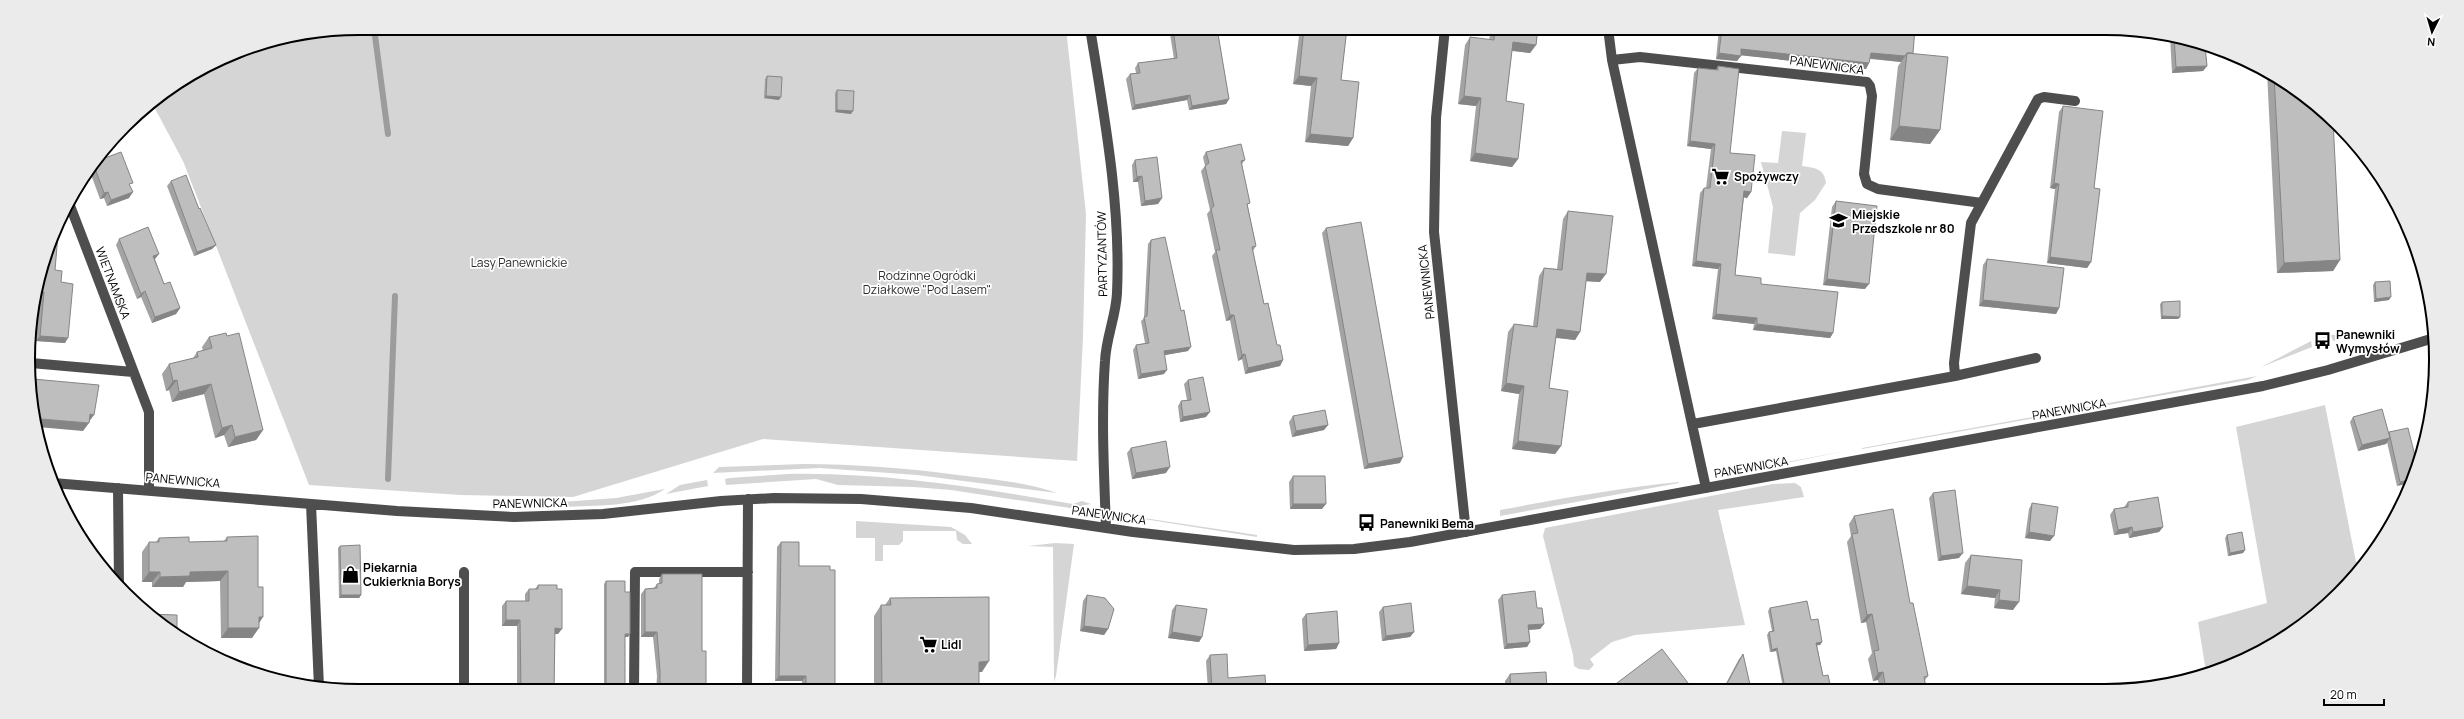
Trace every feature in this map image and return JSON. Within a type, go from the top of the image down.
[{"type":"street","name":"PARTYZANTÓW","points":[[1091,35],[1108,134],[1117,226],[1117,294],[1105,359],[1102,410],[1106,528]]},
{"type":"street","name":"PANEWNICKA","points":[[1444,35],[1436,118],[1434,232],[1466,532]]},
{"type":"street","name":"PANEWNICKA","points":[[1609,35],[1612,60],[1706,488]]},
{"type":"street","name":"PANEWNICKA","points":[[1612,60],[1640,57],[1867,82],[1870,86],[1872,96],[1864,174],[1867,184],[1878,189],[1982,203]]},
{"type":"street","points":[[1955,376],[1954,362],[1961,293],[1971,223],[2038,99],[2044,97],[2075,101]]},
{"type":"street","name":"WIETNAMSKA","points":[[72,209],[149,412],[149,490]]},
{"type":"street","name":"PANEWNICKA","points":[[60,483],[311,504],[514,517],[603,514],[748,499],[829,498],[908,501],[994,511],[1106,528],[1294,550],[1384,546],[2263,386],[2328,370],[2428,340]]},
{"type":"street","points":[[1692,424],[1955,376],[2036,358]]},
{"type":"street","points":[[35,363],[133,372]]},
{"type":"street","points":[[118,488],[119,576]]},
{"type":"street","points":[[747,684],[748,499]]},
{"type":"street","points":[[311,504],[319,681]]},
{"type":"street","points":[[464,572],[464,684]]},
{"type":"street","points":[[634,684],[635,572],[748,572]]},
{"type":"green space","name":"Lasy Panewnickie","points":[[360,35],[1067,35],[1086,214],[1083,337],[1077,461],[763,439],[573,497],[461,495],[309,485],[183,161],[155,108],[197,78],[216,68],[255,52],[296,41],[317,38]]},
{"type":"green space","points":[[1782,131],[1806,133],[1802,166],[1815,168],[1821,172],[1826,183],[1815,200],[1800,213],[1795,256],[1768,253],[1773,207],[1761,162],[1778,163]]},
{"type":"green space","points":[[2359,333],[2333,341],[2331,336],[2311,341],[2331,335]]},
{"type":"green space","points":[[2311,341],[2312,347],[2261,367]]},
{"type":"green space","points":[[2257,376],[2248,380],[1862,449],[1862,448]]},
{"type":"green space","points":[[2325,405],[2356,562],[2358,562],[2334,589],[2302,617],[2285,629],[2248,651],[2205,668],[2198,622],[2267,603],[2236,427]]},
{"type":"green space","points":[[1850,450],[1733,474],[1729,473]]},
{"type":"green space","points":[[803,464],[900,468],[995,480],[1045,489],[1057,493],[917,475],[820,468],[713,473],[719,467]]},
{"type":"green space","points":[[788,474],[824,474],[895,478],[1002,492],[1073,504],[1082,501],[1091,504],[1070,508],[951,490],[914,487],[838,485],[816,479],[726,485],[725,479]]},
{"type":"green space","points":[[707,480],[708,486],[666,494],[680,485]]},
{"type":"green space","points":[[1679,482],[1500,516],[1500,510],[1567,498]]},
{"type":"green space","points":[[1795,483],[1801,487],[1804,497],[1718,510],[1745,625],[1635,635],[1612,642],[1590,659],[1594,665],[1589,670],[1579,669],[1574,666],[1573,655],[1543,536],[1545,528],[1773,484]]},
{"type":"green space","points":[[665,489],[642,500],[629,503],[562,507],[562,502],[616,498]]},
{"type":"green space","points":[[1144,519],[1257,535],[1257,537]]},
{"type":"green space","points":[[856,521],[951,527],[965,535],[972,544],[963,544],[957,540],[956,531],[903,531],[903,541],[899,545],[883,545],[883,561],[875,561],[875,538],[856,538]]},
{"type":"green space","points":[[1055,543],[1074,544],[1054,682],[1053,547],[1028,546]]},
{"type":"building","points":[[1174,35],[1218,35],[1229,99],[1192,106],[1190,95],[1135,105],[1130,74],[1140,73],[1138,63],[1177,58]]},
{"type":"building","points":[[1303,35],[1346,35],[1341,80],[1359,82],[1353,138],[1310,134],[1317,78],[1299,76]]},
{"type":"building","points":[[1494,35],[1537,35],[1536,45],[1513,42],[1506,101],[1524,104],[1518,159],[1475,153],[1481,98],[1464,96],[1470,37],[1494,40]]},
{"type":"building","points":[[1721,35],[1914,35],[1913,53],[1907,53],[1905,56],[1871,53],[1869,63],[1741,49],[1741,56],[1719,53]]},
{"type":"building","points":[[2174,43],[2206,51],[2207,66],[2176,67]]},
{"type":"building","points":[[1907,53],[1948,57],[1940,130],[1899,126]]},
{"type":"building","points":[[1718,66],[1739,69],[1730,153],[1755,155],[1751,192],[1744,191],[1735,275],[1761,278],[1761,284],[1838,292],[1833,333],[1757,324],[1757,318],[1716,314],[1721,264],[1696,261],[1704,188],[1710,188],[1715,144],[1690,141],[1698,68],[1718,70]]},
{"type":"building","points":[[767,76],[782,77],[781,97],[766,96]]},
{"type":"building","points":[[2274,83],[2302,102],[2333,130],[2340,260],[2284,263]]},
{"type":"building","points":[[837,90],[854,91],[853,111],[837,110]]},
{"type":"building","points":[[2063,106],[2103,111],[2094,188],[2100,189],[2091,262],[2050,257],[2059,184],[2054,183]]},
{"type":"building","points":[[1241,144],[1245,160],[1241,161],[1250,203],[1247,204],[1256,246],[1252,247],[1264,304],[1268,303],[1277,345],[1280,345],[1283,360],[1248,368],[1245,354],[1242,355],[1234,315],[1230,315],[1216,250],[1220,250],[1211,209],[1214,206],[1205,166],[1209,163],[1206,152]]},
{"type":"building","points":[[121,152],[133,183],[129,184],[133,192],[111,200],[108,192],[104,193],[96,171],[106,158]]},
{"type":"building","points":[[1157,157],[1162,198],[1145,201],[1142,176],[1137,177],[1135,160]]},
{"type":"building","points":[[186,175],[199,209],[200,208],[216,245],[197,252],[171,181]]},
{"type":"building","points":[[1836,201],[1877,206],[1869,284],[1827,279]]},
{"type":"building","points":[[1568,211],[1613,216],[1606,274],[1587,273],[1580,332],[1557,329],[1549,388],[1568,391],[1561,446],[1518,441],[1524,386],[1506,383],[1514,324],[1537,327],[1544,268],[1562,270]]},
{"type":"building","points":[[1361,222],[1403,457],[1368,464],[1326,228]]},
{"type":"building","points":[[148,227],[159,254],[153,256],[164,284],[170,282],[180,308],[155,317],[145,291],[141,294],[119,239]]},
{"type":"building","points":[[1165,237],[1181,311],[1184,310],[1191,347],[1164,351],[1167,370],[1141,374],[1136,345],[1149,343],[1144,317],[1147,316],[1151,240]]},
{"type":"building","points":[[57,241],[55,270],[62,271],[61,282],[73,284],[68,338],[40,336],[44,292],[42,292],[46,276]]},
{"type":"building","points":[[1987,259],[2064,268],[2059,308],[1983,300]]},
{"type":"building","points":[[2390,281],[2391,297],[2376,299],[2375,282]]},
{"type":"building","points":[[2180,301],[2180,317],[2162,316],[2162,302]]},
{"type":"building","points":[[226,333],[227,336],[239,333],[263,430],[235,437],[232,425],[222,428],[211,384],[179,392],[177,380],[173,381],[169,364],[198,357],[197,352],[212,348],[209,337]]},
{"type":"building","points":[[1203,377],[1210,412],[1183,417],[1181,401],[1191,400],[1188,380]]},
{"type":"building","points":[[36,379],[99,385],[94,415],[90,414],[89,423],[41,419],[41,422]]},
{"type":"building","points":[[2382,409],[2390,438],[2362,445],[2353,417]]},
{"type":"building","points":[[1325,410],[1328,425],[1296,431],[1293,416]]},
{"type":"building","points":[[2408,428],[2415,455],[2405,481],[2400,482],[2389,432]]},
{"type":"building","points":[[1166,441],[1170,467],[1136,473],[1131,448]]},
{"type":"building","points":[[1293,476],[1325,476],[1326,504],[1293,504]]},
{"type":"building","points":[[1955,490],[1963,553],[1941,556],[1933,493]]},
{"type":"building","points":[[2158,497],[2163,527],[2133,532],[2132,527],[2118,530],[2114,509],[2128,507],[2128,502]]},
{"type":"building","points":[[2032,503],[2058,507],[2054,536],[2029,532]]},
{"type":"building","points":[[1893,509],[1910,603],[1913,603],[1928,676],[1924,677],[1925,684],[1885,684],[1883,672],[1878,673],[1874,651],[1879,650],[1872,614],[1867,615],[1852,534],[1858,533],[1854,516]]},
{"type":"building","points":[[2242,532],[2245,550],[2230,553],[2227,535]]},
{"type":"building","points":[[258,536],[258,587],[263,587],[263,617],[259,617],[259,628],[228,628],[228,571],[190,572],[190,576],[160,577],[160,572],[149,572],[149,542],[159,542],[159,538],[189,537],[189,542],[227,541],[227,537]]},
{"type":"building","points":[[781,542],[799,542],[799,566],[830,566],[830,570],[835,570],[835,684],[806,684],[806,676],[779,676]]},
{"type":"building","points":[[360,545],[361,595],[341,595],[340,546]]},
{"type":"building","points":[[1971,555],[2022,560],[2019,602],[1999,600],[2000,590],[1967,586]]},
{"type":"building","points":[[662,574],[702,574],[702,651],[706,651],[706,684],[660,684],[657,632],[645,632],[645,589],[657,588],[657,584],[662,583]]},
{"type":"building","points":[[606,581],[625,581],[625,592],[630,592],[630,634],[625,634],[625,684],[606,684]]},
{"type":"building","points":[[538,585],[557,585],[557,589],[562,589],[562,629],[555,628],[554,684],[521,684],[520,620],[506,620],[506,601],[529,601],[529,589],[538,589]]},
{"type":"building","points":[[1535,591],[1537,608],[1542,608],[1544,624],[1528,625],[1530,642],[1507,644],[1502,595]]},
{"type":"building","points":[[1087,595],[1105,598],[1114,609],[1108,629],[1084,626]]},
{"type":"building","name":"Lidl","points":[[989,597],[989,661],[979,662],[979,684],[882,684],[881,605],[891,605],[890,598]]},
{"type":"building","points":[[1807,601],[1811,620],[1818,619],[1822,642],[1816,643],[1823,676],[1828,675],[1830,684],[1784,684],[1777,648],[1772,650],[1769,632],[1774,631],[1770,608]]},
{"type":"building","points":[[1411,603],[1414,632],[1386,636],[1383,607]]},
{"type":"building","points":[[1176,605],[1207,609],[1202,637],[1172,632]]},
{"type":"building","points":[[1337,611],[1339,643],[1308,645],[1306,614]]},
{"type":"building","points":[[159,614],[177,615],[177,628]]},
{"type":"building","points":[[1662,649],[1688,683],[1687,684],[1616,684]]},
{"type":"building","points":[[1227,654],[1228,678],[1265,675],[1266,684],[1212,684],[1210,655]]},
{"type":"building","points":[[1743,654],[1750,684],[1727,684]]},
{"type":"building","points":[[1546,672],[1547,684],[1511,684],[1510,674]]},
{"type":"waterway","points":[[375,35],[388,134]]},
{"type":"waterway","points":[[388,479],[395,296]]},
{"type":"place","name":"Spożywczy","points":[[1721,176]]},
{"type":"place","name":"Miejskie Przedszkole nr 80","points":[[1839,221]]},
{"type":"place","name":"Panewniki Wymysłów","points":[[2323,341]]},
{"type":"place","name":"Panewniki Bema","points":[[1367,523]]},
{"type":"place","name":"Piekarnia Cukierknia Borys","points":[[350,574]]},
{"type":"place","name":"Lidl","points":[[928,644]]},
{"type":"park label","name":"Rodzinne Ogródki Działkowe \"Pod Lasem\"","points":[[927,282]]}]
